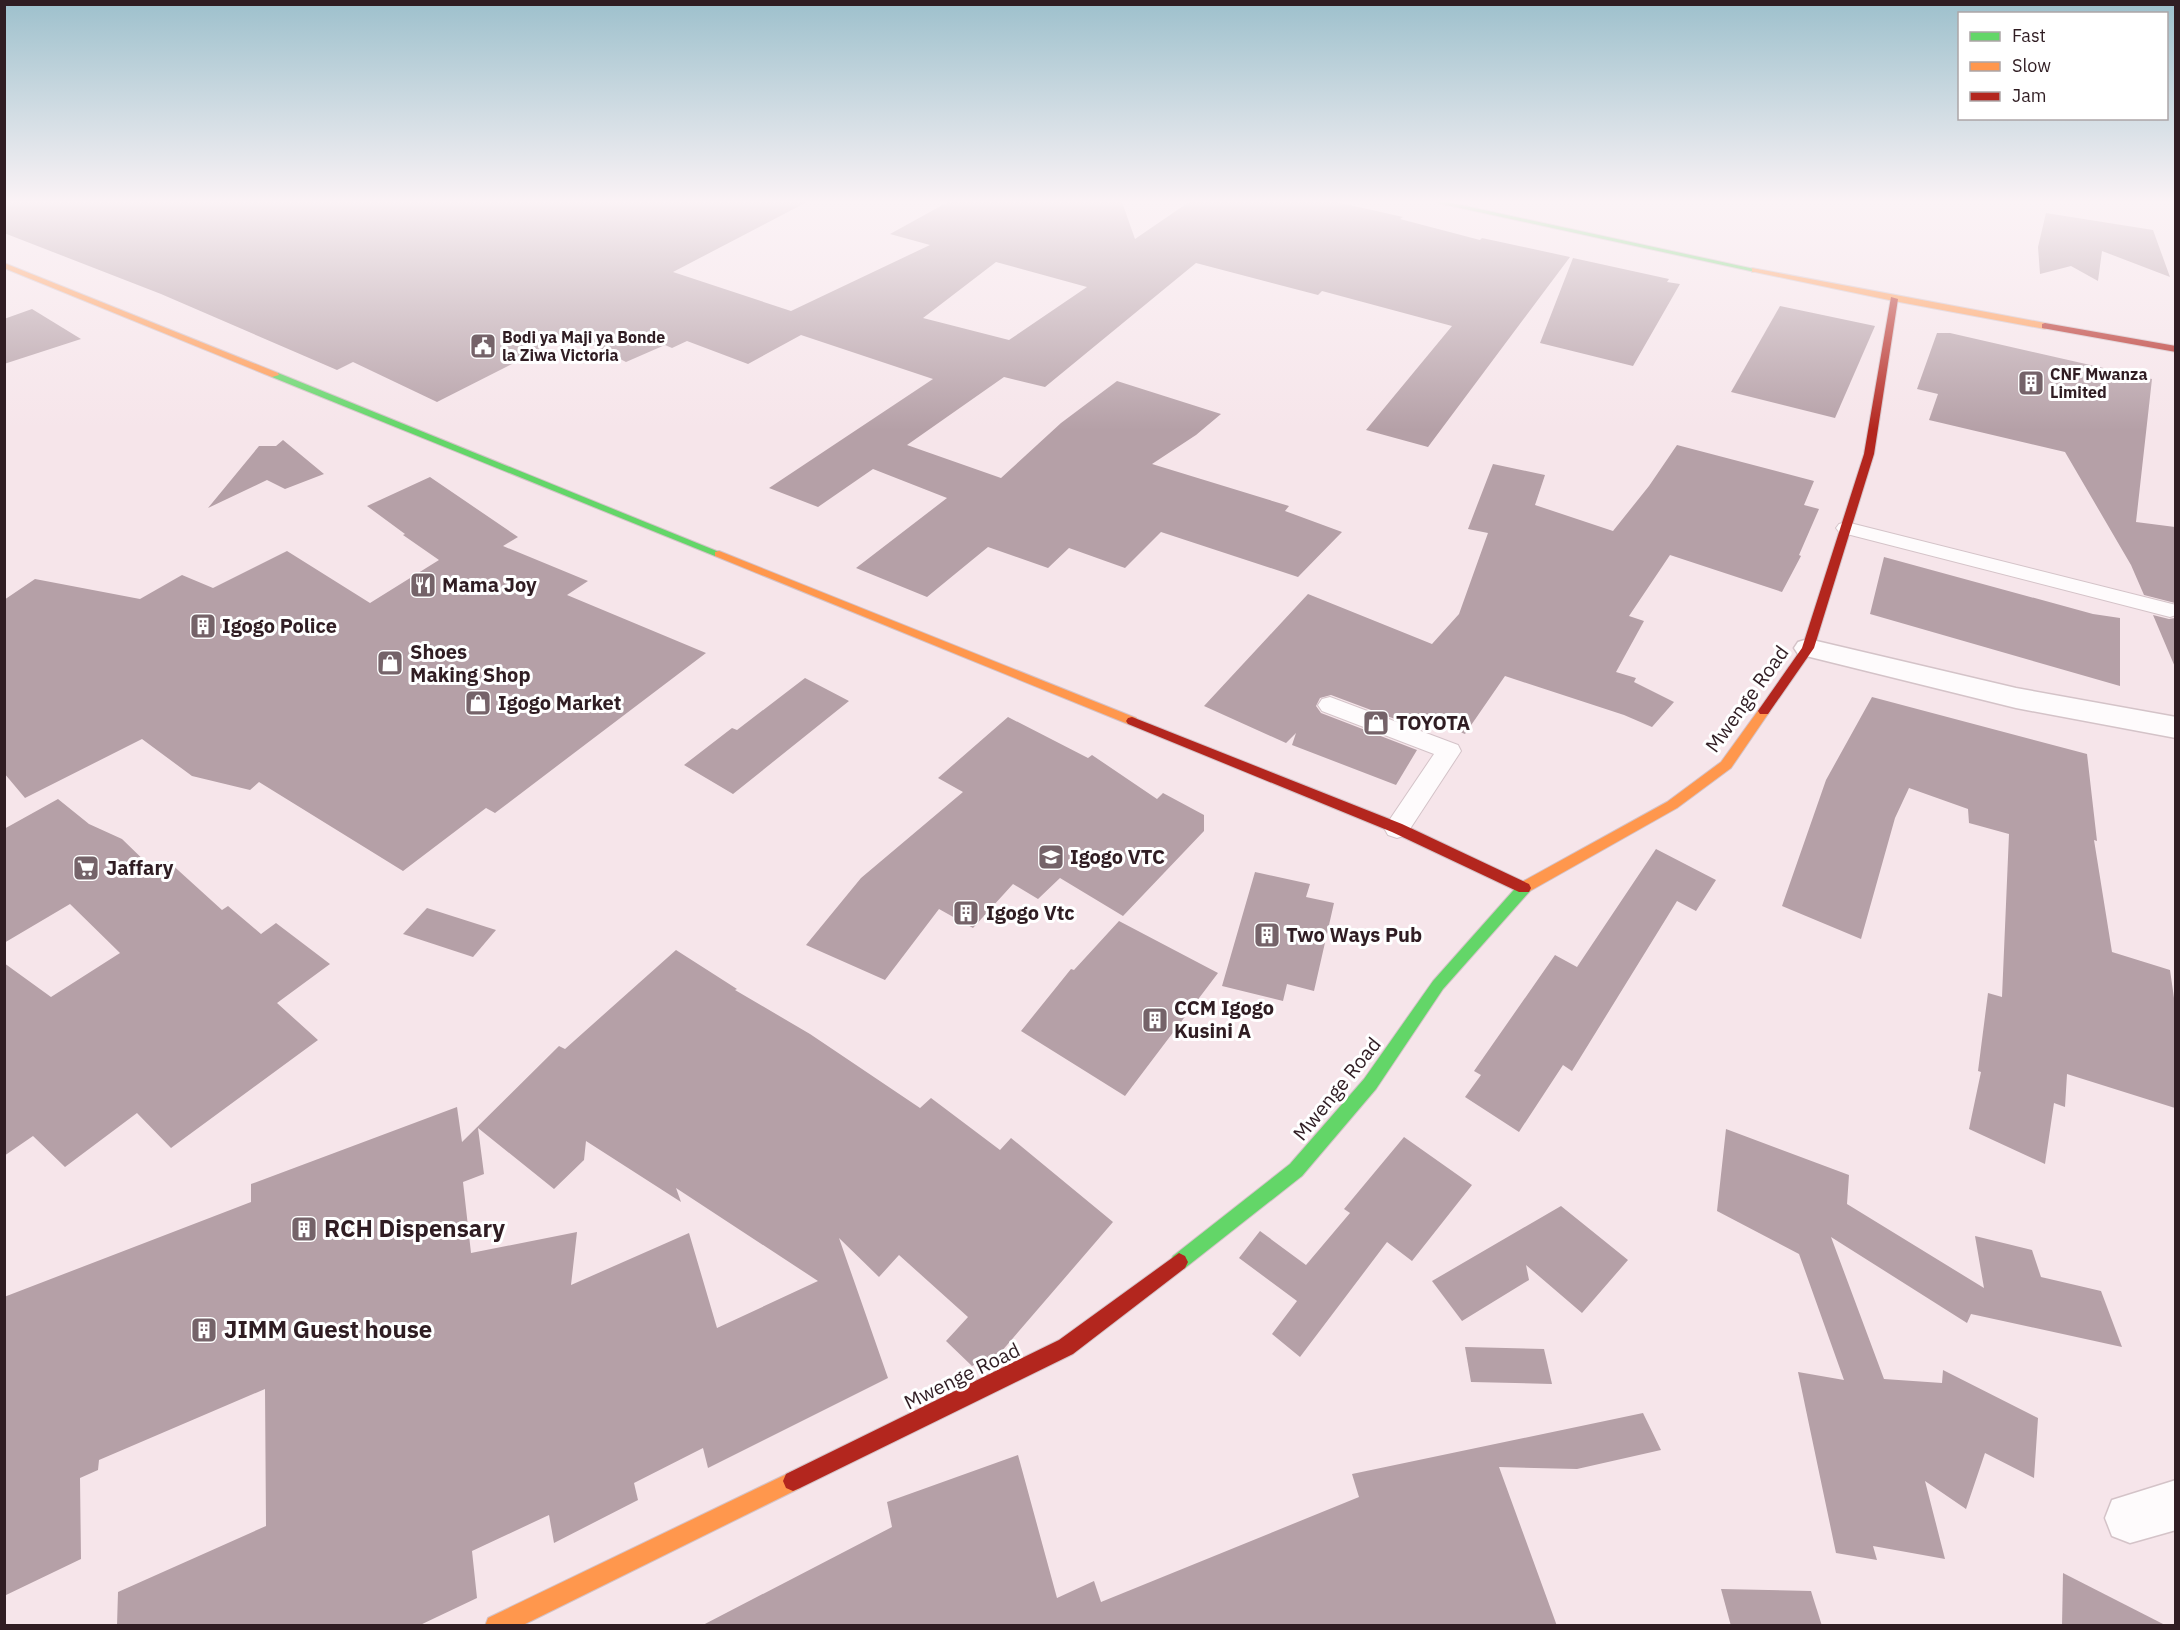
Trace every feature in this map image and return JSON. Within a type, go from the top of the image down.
[{"type":"main road","points":[[36,278],[1397,828],[1524,888]]},
{"type":"main road","points":[[1793,278],[1894,299],[2175,349]]},
{"type":"main road","name":"Mwenge Road","points":[[496,1626],[1066,1347],[1206,1242],[1296,1170],[1370,1084],[1438,985],[1524,888],[1672,805],[1726,765],[1808,648],[1869,454],[1894,299]]},
{"type":"street","points":[[1808,648],[2016,698],[2175,728]]},
{"type":"lane","points":[[1846,528],[2170,610]]},
{"type":"lane","points":[[1330,705],[1449,751],[1397,828]]},
{"type":"building","points":[[120,278],[691,278],[791,311],[860,278],[975,278],[923,318],[1009,340],[1087,287],[1054,278],[1178,278],[1045,387],[1004,377],[907,445],[1001,478],[1061,423],[1117,381],[1221,414],[1196,435],[1152,464],[1289,506],[1285,511],[1342,532],[1298,577],[1161,532],[1125,568],[1069,548],[1048,568],[988,547],[927,597],[856,568],[947,498],[873,469],[818,507],[769,488],[933,379],[801,335],[748,364],[687,341],[672,348],[665,345],[626,362],[571,334],[437,402],[353,362],[337,370]]},
{"type":"building","points":[[1253,278],[1554,278],[1428,447],[1366,430],[1452,326],[1322,291],[1318,295]]},
{"type":"building","points":[[1565,278],[1665,278],[1669,279],[1667,282],[1680,284],[1633,366],[1540,343]]},
{"type":"building","points":[[1780,306],[1875,326],[1835,418],[1731,392]]},
{"type":"building","points":[[32,309],[81,339],[4,364],[4,319]]},
{"type":"building","points":[[1937,333],[1950,333],[2152,379],[2136,522],[2175,527],[2175,603],[2144,595],[2131,565],[2065,452],[1929,420],[1938,394],[1917,389]]},
{"type":"building","points":[[283,440],[324,474],[285,489],[267,480],[208,508],[259,446],[276,446]]},
{"type":"building","points":[[1677,445],[1814,481],[1804,505],[1819,509],[1799,555],[1801,556],[1782,592],[1670,555],[1629,616],[1644,621],[1616,672],[1636,678],[1634,682],[1674,702],[1652,727],[1624,715],[1505,676],[1465,734],[1433,721],[1427,731],[1331,695],[1320,698],[1316,706],[1321,713],[1417,750],[1396,785],[1292,745],[1296,733],[1286,743],[1204,706],[1308,594],[1432,644],[1459,614],[1488,533],[1468,529],[1493,464],[1545,475],[1535,505],[1613,531],[1649,486]]},
{"type":"building","points":[[430,477],[518,537],[503,546],[588,581],[567,595],[706,653],[495,813],[486,808],[403,871],[259,782],[250,790],[192,776],[142,739],[25,798],[4,773],[4,600],[35,579],[140,599],[182,575],[213,588],[287,551],[370,603],[439,560],[367,506]]},
{"type":"building","points":[[1884,557],[2093,614],[2120,618],[2120,686],[1870,614]]},
{"type":"building","points":[[2153,615],[2169,619],[2175,618],[2175,667]]},
{"type":"building","points":[[805,678],[849,701],[733,794],[684,765],[732,728],[737,730]]},
{"type":"building","points":[[1872,697],[2087,754],[2097,841],[2094,840],[2112,952],[2170,970],[2175,1005],[2175,1108],[2067,1074],[2065,1107],[2054,1103],[2045,1164],[1969,1129],[1981,1072],[1978,1071],[1988,993],[2002,997],[2009,834],[1969,823],[1968,809],[1909,788],[1895,818],[1861,939],[1782,906],[1826,780]]},
{"type":"building","points":[[1008,717],[1088,758],[1092,755],[1157,799],[1163,793],[1204,815],[1204,831],[1123,916],[1060,878],[1038,899],[1013,884],[973,928],[939,909],[885,980],[806,945],[861,878],[963,792],[938,778]]},
{"type":"building","points":[[58,799],[89,824],[122,839],[154,870],[168,861],[222,910],[228,906],[261,934],[276,923],[330,964],[277,1003],[318,1040],[171,1148],[137,1113],[65,1167],[33,1136],[4,1156],[4,963],[51,997],[120,953],[70,904],[4,943],[4,829]]},
{"type":"building","points":[[1656,849],[1716,880],[1696,911],[1677,901],[1572,1071],[1563,1065],[1519,1132],[1465,1097],[1481,1075],[1474,1071],[1555,955],[1577,967]]},
{"type":"building","name":"Two Ways Pub","points":[[1255,872],[1310,884],[1306,897],[1334,903],[1314,991],[1287,984],[1283,1001],[1222,986]]},
{"type":"building","points":[[427,908],[496,930],[473,957],[403,934]]},
{"type":"building","points":[[1119,921],[1218,973],[1125,1096],[1021,1031],[1071,969],[1074,970]]},
{"type":"building","points":[[676,950],[737,989],[735,990],[810,1034],[920,1108],[931,1098],[1000,1150],[1011,1138],[1113,1222],[1001,1352],[972,1366],[946,1341],[968,1317],[899,1255],[879,1277],[839,1238],[888,1378],[708,1468],[703,1448],[634,1483],[638,1500],[554,1543],[549,1515],[472,1551],[477,1598],[418,1626],[117,1626],[118,1592],[266,1526],[265,1389],[99,1460],[98,1470],[80,1478],[81,1559],[4,1596],[4,1297],[251,1202],[251,1184],[457,1107],[462,1142],[559,1046],[565,1049]],"holes":[[[478,1128],[554,1189],[584,1160],[586,1141],[681,1202],[676,1188],[818,1281],[717,1328],[689,1233],[571,1285],[577,1232],[471,1253],[463,1182],[484,1174]]]},
{"type":"building","points":[[1726,1129],[1849,1175],[1847,1204],[1984,1288],[1975,1236],[2032,1250],[2041,1277],[2101,1291],[2122,1347],[1971,1314],[1967,1323],[1831,1237],[1884,1379],[1942,1383],[1943,1370],[2038,1418],[2034,1478],[1985,1453],[1966,1509],[1925,1481],[1945,1559],[1873,1546],[1877,1560],[1836,1553],[1798,1372],[1844,1380],[1799,1254],[1717,1211]]},
{"type":"building","points":[[1404,1137],[1472,1185],[1412,1261],[1387,1242],[1300,1357],[1272,1334],[1297,1301],[1239,1258],[1260,1231],[1306,1265],[1350,1213],[1344,1209]]},
{"type":"building","points":[[1561,1206],[1628,1260],[1582,1313],[1526,1265],[1529,1280],[1462,1321],[1432,1281]]},
{"type":"building","points":[[1465,1347],[1544,1349],[1552,1384],[1471,1382]]},
{"type":"building","points":[[1643,1413],[1661,1450],[1577,1469],[1499,1467],[1557,1626],[701,1626],[892,1527],[887,1502],[1018,1455],[1057,1598],[1094,1581],[1101,1602],[1359,1497],[1352,1474]]},
{"type":"building","points":[[2063,1573],[2167,1626],[2062,1626]]},
{"type":"building","points":[[1721,1589],[1811,1591],[1822,1626],[1731,1626]]},
{"type":"traffic: fast","points":[[275,375],[719,554]]},
{"type":"traffic: fast","points":[[1179,1262],[1296,1170],[1370,1084],[1438,985],[1525,887]]},
{"type":"traffic: slow","points":[[36,278],[275,375]]},
{"type":"traffic: slow","points":[[1794,278],[2045,326]]},
{"type":"traffic: slow","points":[[719,554],[1132,721]]},
{"type":"traffic: slow","points":[[1525,887],[1672,805],[1726,765],[1764,711]]},
{"type":"traffic: slow","points":[[496,1626],[793,1481]]},
{"type":"traffic: jam","points":[[1764,711],[1808,648],[1869,454],[1894,299]]},
{"type":"traffic: jam","points":[[2045,326],[2176,349]]},
{"type":"traffic: jam","points":[[1132,721],[1397,828],[1524,888]]},
{"type":"traffic: jam","points":[[793,1481],[1066,1347],[1179,1262]]},
{"type":"place","name":"Bodi ya Maji ya Bonde la Ziwa Victoria","points":[[483,346]]},
{"type":"place","name":"CNF Mwanza Limited","points":[[2031,383]]},
{"type":"place","name":"Mama Joy","points":[[423,585]]},
{"type":"place","name":"Igogo Police","points":[[203,626]]},
{"type":"place","name":"Shoes Making Shop","points":[[390,663]]},
{"type":"place","name":"Igogo Market","points":[[478,703]]},
{"type":"place","name":"TOYOTA","points":[[1376,723]]},
{"type":"place","name":"Igogo VTC","points":[[1051,857]]},
{"type":"place","name":"Jaffary","points":[[86,868]]},
{"type":"place","name":"Igogo Vtc","points":[[966,913]]},
{"type":"place","name":"Two Ways Pub","points":[[1267,935]]},
{"type":"place","name":"CCM Igogo Kusini A","points":[[1155,1020]]},
{"type":"place","name":"RCH Dispensary","points":[[304,1229]]},
{"type":"place","name":"JIMM Guest house","points":[[204,1330]]}]
